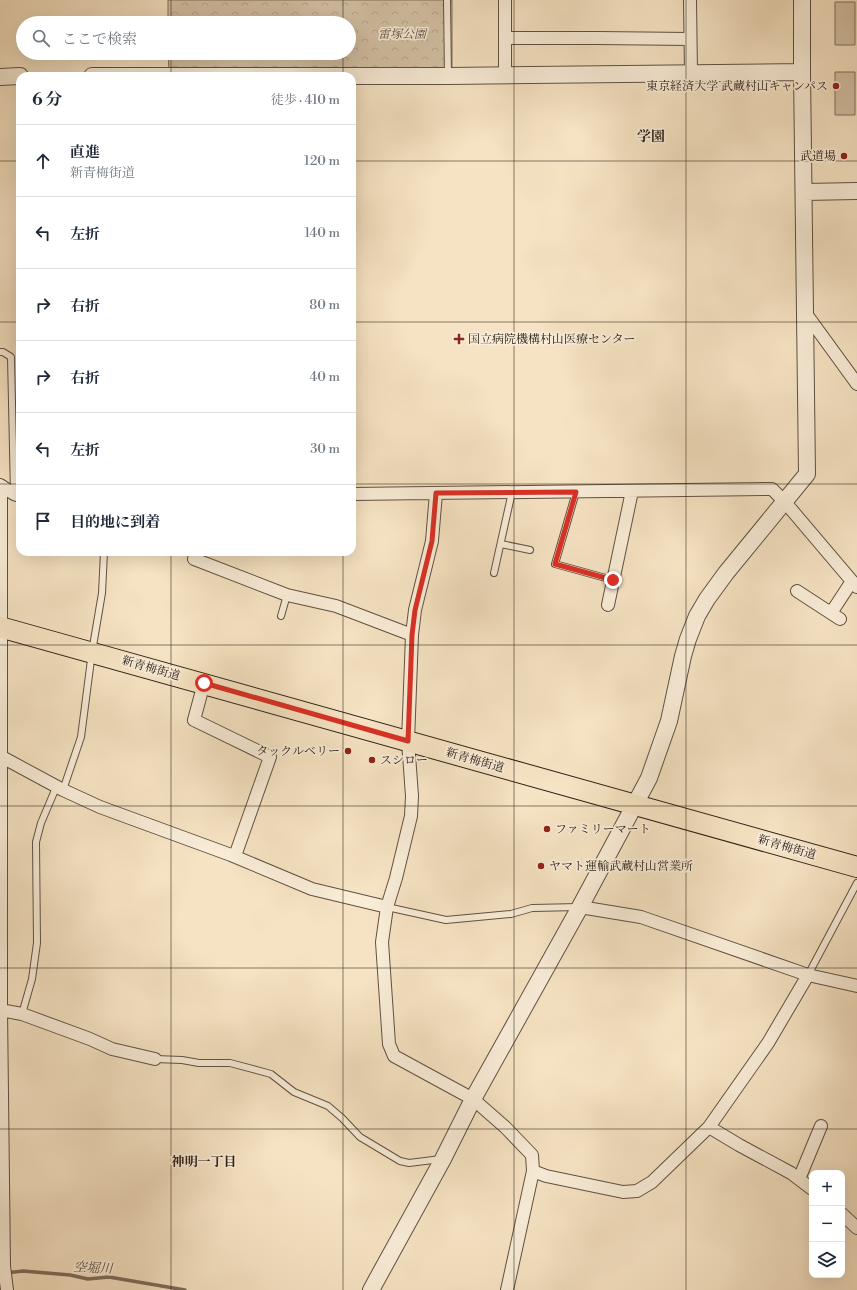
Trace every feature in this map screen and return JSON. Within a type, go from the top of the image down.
[{"type":"main road","name":"新青梅街道","points":[[0,627],[857,867]]},
{"type":"street","points":[[505,0],[505,76]]},
{"type":"street","points":[[690,0],[691,73]]},
{"type":"street","points":[[371,1290],[443,1159],[473,1099],[580,907],[649,778],[669,721],[683,656],[697,616],[707,599],[726,573],[807,474],[804,311],[802,0]]},
{"type":"street","points":[[504,38],[690,40]]},
{"type":"street","points":[[356,76],[505,76],[802,72]]},
{"type":"street","points":[[0,77],[16,76]]},
{"type":"street","points":[[804,192],[857,191]]},
{"type":"street","points":[[804,311],[857,384]]},
{"type":"street","points":[[6,1286],[3,1267],[1,1127],[1,486],[16,494]]},
{"type":"street","points":[[356,494],[772,489],[784,501],[854,584],[836,616],[797,591]]},
{"type":"street","points":[[608,606],[632,491]]},
{"type":"street","points":[[436,493],[432,541],[415,610],[412,635],[408,741],[412,796],[410,816],[396,878],[387,908],[382,942],[389,1044],[394,1056],[473,1099],[505,1127],[532,1156],[534,1171],[507,1290]]},
{"type":"street","points":[[194,559],[287,595],[336,606],[412,635]]},
{"type":"street","points":[[204,683],[194,720],[270,757],[235,856]]},
{"type":"street","points":[[0,756],[63,790],[100,807],[235,856],[312,889],[387,908]]},
{"type":"street","points":[[580,907],[641,917],[808,975],[857,986]]},
{"type":"street","points":[[534,1171],[546,1176],[623,1192],[637,1191],[652,1182],[709,1127],[768,1043],[808,975]]},
{"type":"street","points":[[1,1010],[22,1014],[90,1038],[112,1050],[155,1059]]},
{"type":"street","points":[[799,1179],[821,1126]]},
{"type":"street","points":[[709,1127],[739,1145],[785,1169],[809,1187]]},
{"type":"street","points":[[845,1217],[857,1228]]},
{"type":"lane","points":[[448,0],[448,76]]},
{"type":"lane","points":[[0,352],[12,357],[16,467]]},
{"type":"lane","points":[[494,573],[512,492]]},
{"type":"lane","points":[[576,492],[555,564],[613,580]]},
{"type":"lane","points":[[501,544],[530,550]]},
{"type":"lane","points":[[22,1014],[32,979],[37,943],[36,842],[40,823],[55,790],[63,790],[81,737],[92,652],[102,593],[104,556]]},
{"type":"lane","points":[[281,616],[287,595]]},
{"type":"lane","points":[[808,975],[857,883]]},
{"type":"lane","points":[[387,908],[446,920],[511,914],[532,908],[580,907]]},
{"type":"lane","points":[[155,1059],[182,1060],[199,1063],[230,1063],[271,1074],[294,1092],[328,1106],[360,1137],[400,1161],[409,1163],[443,1159]]},
{"type":"green space","name":"雷塚公園","points":[[168,0],[452,0],[452,68],[169,71],[168,60],[356,60],[356,16],[168,16]]},
{"type":"green space","points":[[835,2],[855,2],[855,45],[835,45]]},
{"type":"green space","points":[[835,72],[855,72],[855,115],[835,115]]},
{"type":"waterway","name":"空堀川","points":[[6,1273],[23,1271],[70,1275],[88,1279],[109,1277],[185,1290]]},
{"type":"place","name":"東京経済大学 武蔵村山キャンパス","points":[[836,86]]},
{"type":"place","name":"武道場","points":[[844,156]]},
{"type":"place","name":"国立病院機構村山医療センター","points":[[459,339]]},
{"type":"place","name":"タックルベリー","points":[[348,751]]},
{"type":"place","name":"スシロー","points":[[372,760]]},
{"type":"place","name":"ファミリーマート","points":[[547,829]]},
{"type":"place","name":"ヤマト運輸武蔵村山営業所","points":[[541,866]]},
{"type":"district","name":"学園","points":[[651,136]]},
{"type":"district","name":"神明一丁目","points":[[204,1161]]},
{"type":"route","points":[[204,683],[408,741],[412,635],[415,610],[432,541],[436,493],[576,492],[555,564],[613,580]]}]
